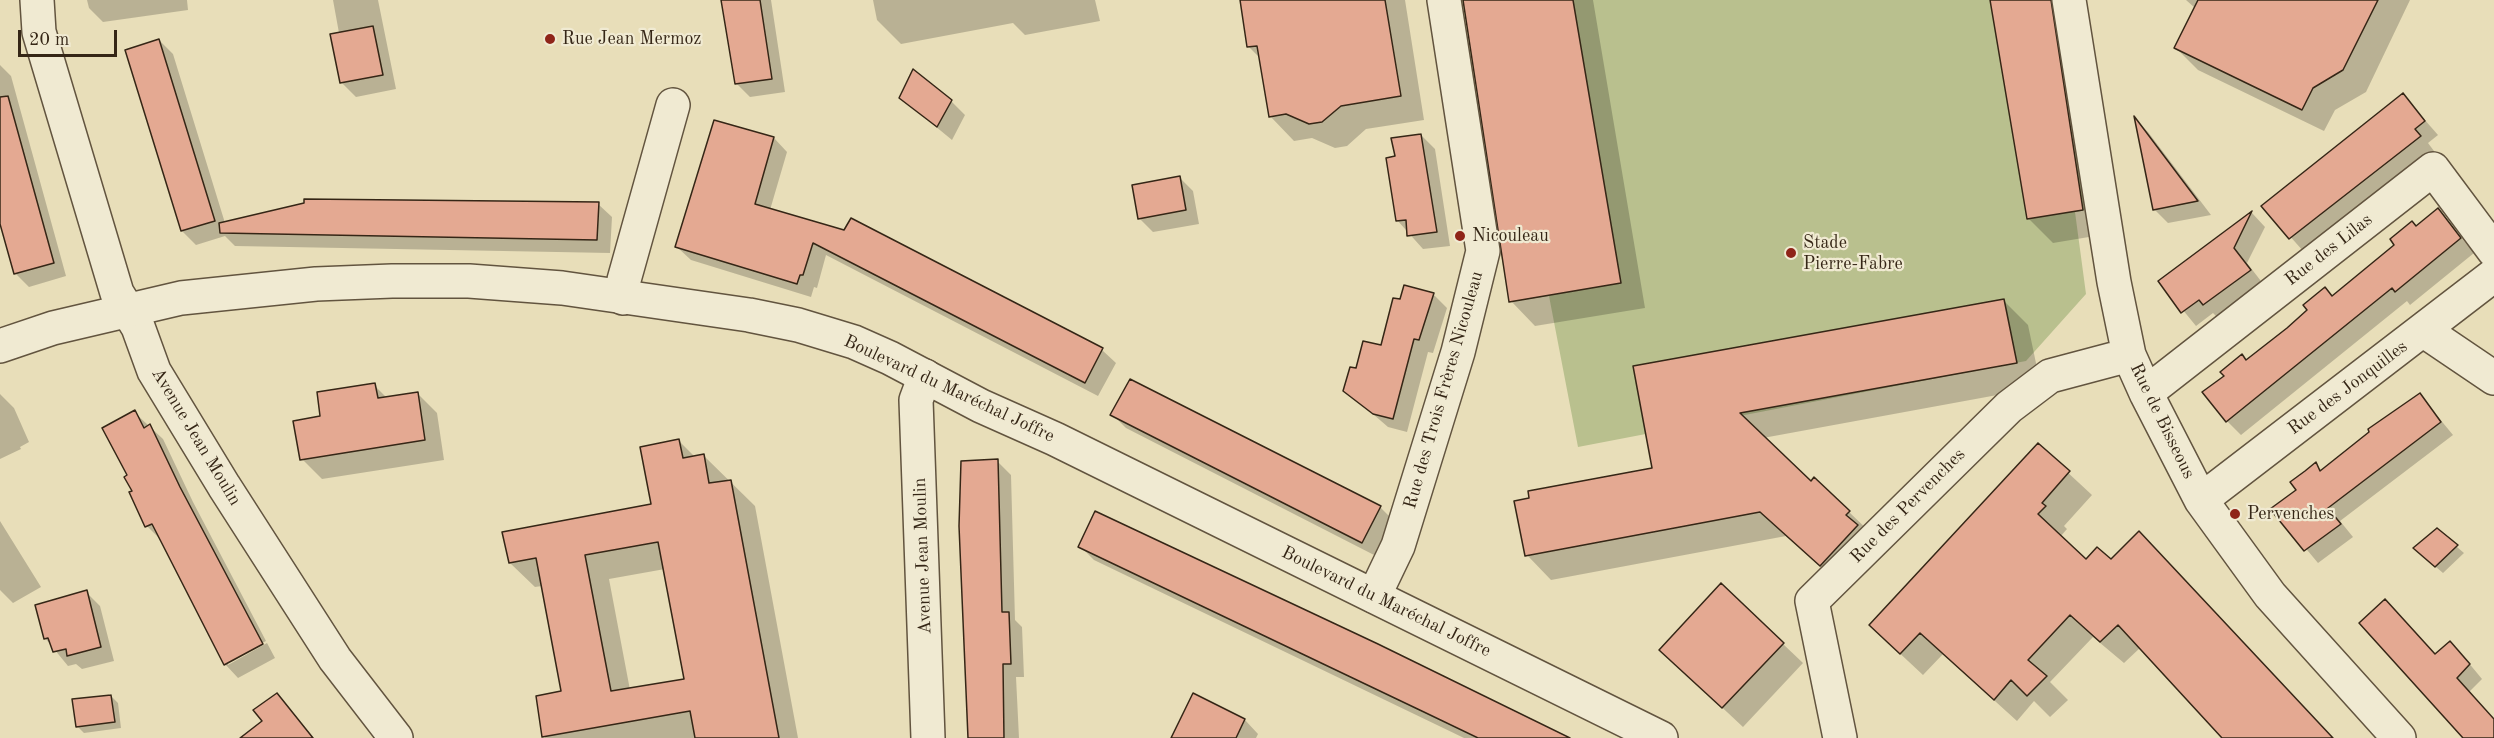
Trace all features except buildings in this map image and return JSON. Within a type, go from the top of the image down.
[{"type":"street","name":"Avenue Jean Moulin","points":[[37,0],[39,32],[117,293],[138,327],[154,371],[224,486],[335,659],[396,738]]},
{"type":"street","name":"Rue des Trois Frères Nicouleau","points":[[1374,596],[1398,546],[1458,352],[1483,251],[1444,0]]},
{"type":"street","name":"Rue de Bisseous","points":[[2069,0],[2114,282],[2129,355],[2201,500],[2270,595],[2399,738]]},
{"type":"street","points":[[623,298],[624,280],[673,105]]},
{"type":"street","name":"Rue des Lilas","points":[[2146,393],[2433,169],[2494,251]]},
{"type":"street","name":"Rue des Jonquilles","points":[[2201,500],[2494,274]]},
{"type":"street","name":"Boulevard du Maréchal Joffre","points":[[0,346],[53,328],[127,309],[248,290],[392,281],[469,281],[562,288],[798,324],[854,342],[925,376],[1654,736]]},
{"type":"street","points":[[2423,330],[2494,378]]},
{"type":"street","name":"Rue des Pervenches","points":[[1840,738],[1812,601],[2008,406],[2050,376],[2129,355]]},
{"type":"street","name":"Avenue Jean Moulin","points":[[925,376],[916,400],[928,738]]},
{"type":"green space","name":"Stade Pierre-Fabre","points":[[1459,0],[2060,0],[2095,208],[2075,212],[2086,294],[2026,361],[1578,447],[1549,296],[1509,302]]},
{"type":"place","name":"Rue Jean Mermoz","points":[[550,39]]},
{"type":"place","name":"Nicouleau","points":[[1460,236]]},
{"type":"place","name":"Stade Pierre-Fabre","points":[[1791,253]]},
{"type":"place","name":"Pervenches","points":[[2235,514]]}]
